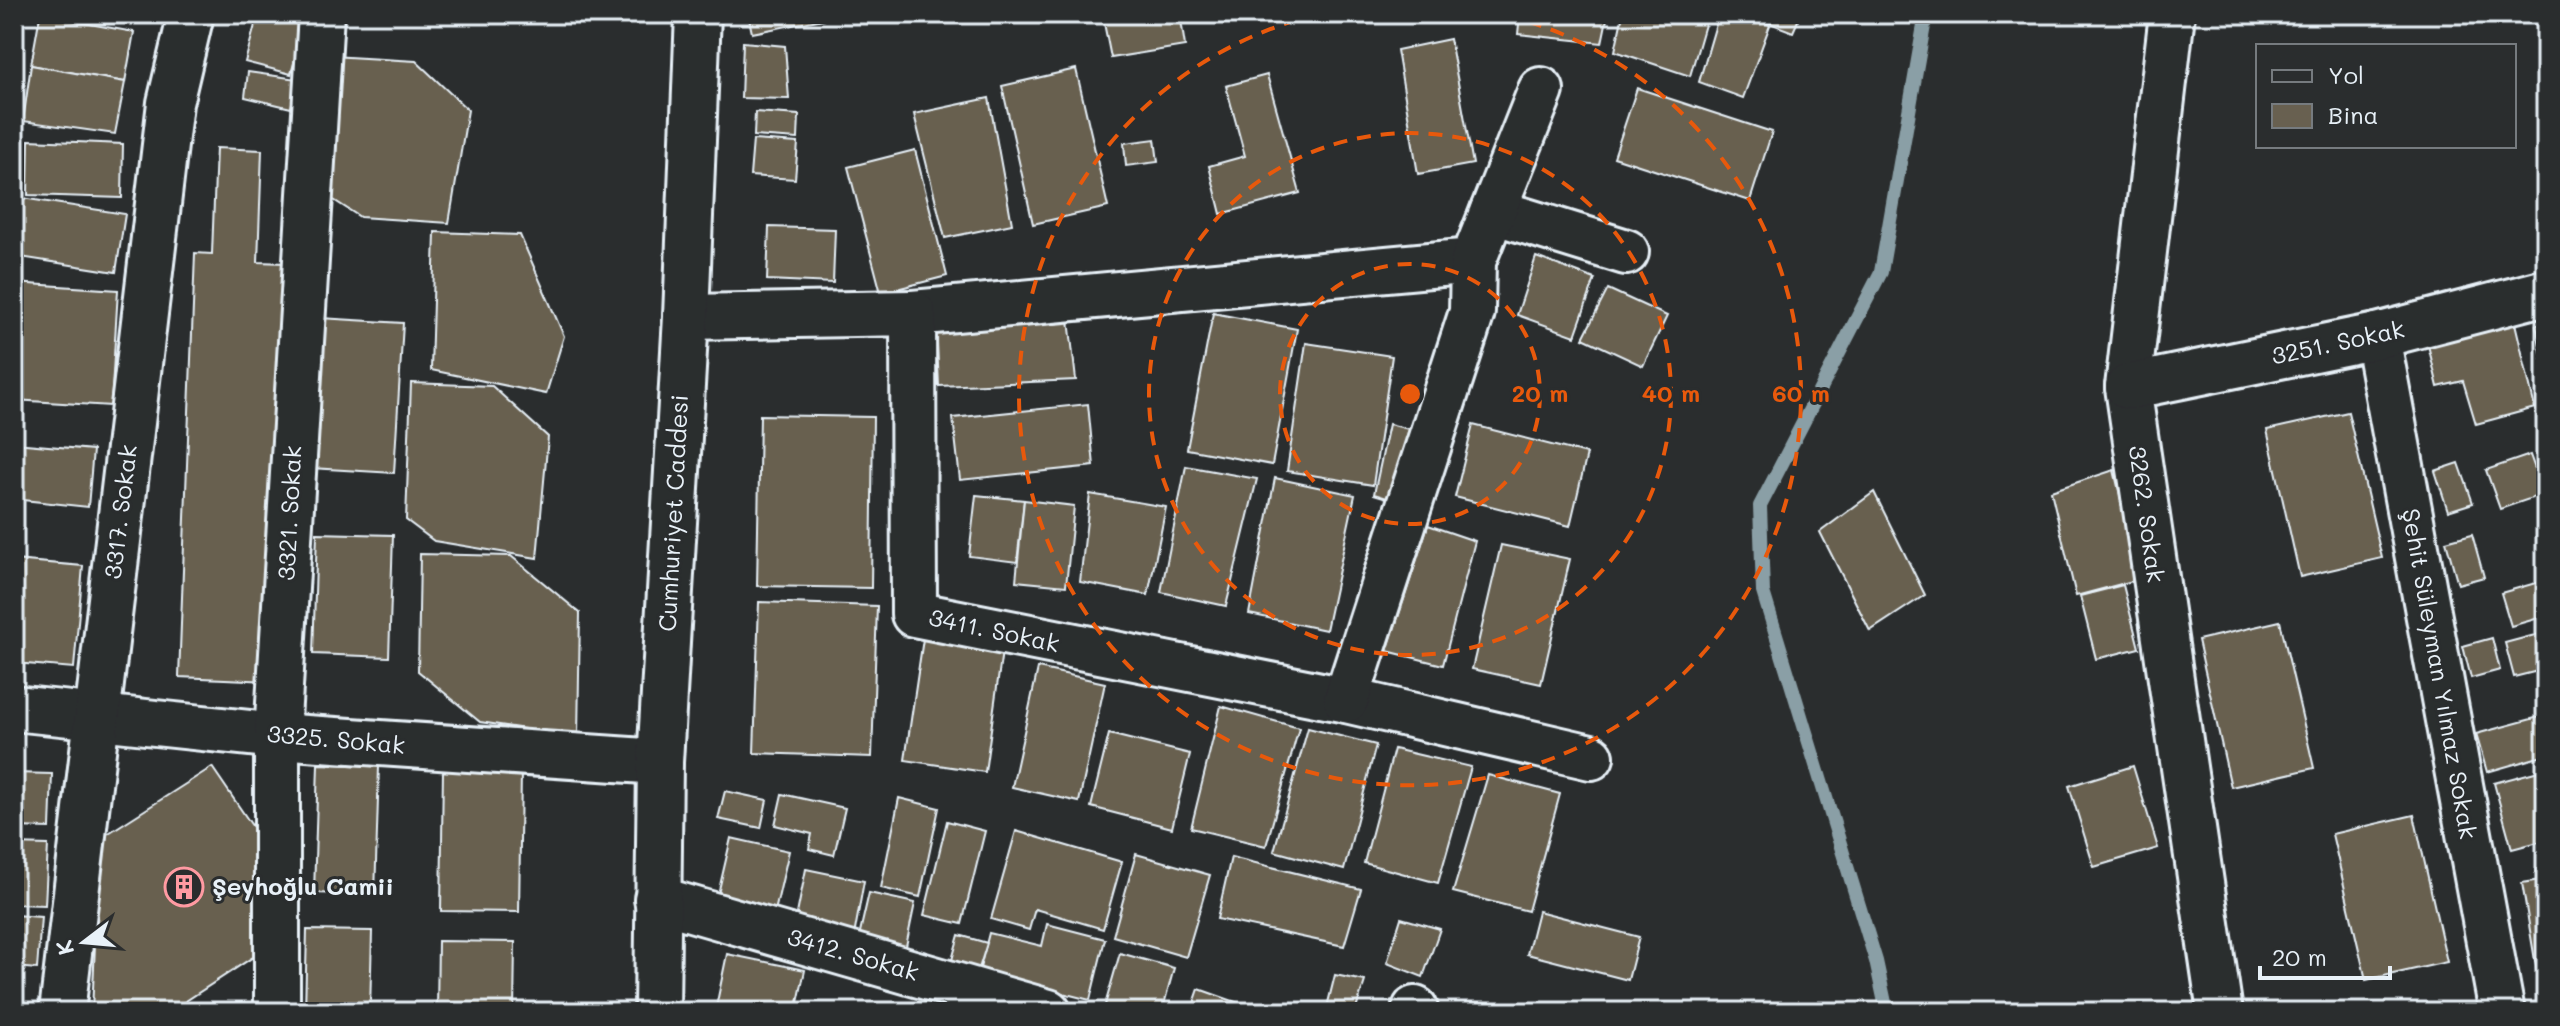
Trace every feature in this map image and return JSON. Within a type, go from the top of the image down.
[{"type":"street","name":"3317. Sokak","points":[[62,1012],[170,103],[191,14]]},
{"type":"street","name":"3321. Sokak","points":[[277,1012],[277,736],[321,14]]},
{"type":"street","name":"3262. Sokak","points":[[2172,14],[2128,387],[2220,1012]]},
{"type":"street","name":"Cumhuriyet Caddesi","points":[[657,1012],[660,762],[686,317],[688,16]]},
{"type":"street","points":[[1346,700],[1472,312],[1473,261],[1541,90]]},
{"type":"street","points":[[1493,211],[1626,252]]},
{"type":"street","points":[[686,317],[913,313],[1473,261]]},
{"type":"street","name":"3251. Sokak","points":[[2128,387],[2377,336],[2546,292]]},
{"type":"street","name":"3411. Sokak","points":[[913,313],[914,614],[1346,700],[1591,757]]},
{"type":"street","name":"Şehit Süleyman Yılmaz Sokak","points":[[2377,336],[2502,1012]]},
{"type":"street","name":"3325. Sokak","points":[[14,708],[277,736],[660,762]]},
{"type":"street","name":"3412. Sokak","points":[[657,899],[1048,1012]]},
{"type":"building","points":[[258,14],[307,14],[291,74],[245,62]]},
{"type":"building","points":[[748,14],[849,14],[752,33]]},
{"type":"building","points":[[1123,14],[1180,14],[1185,46],[1111,58],[1103,18]]},
{"type":"building","points":[[1520,14],[1608,14],[1602,43],[1518,34]]},
{"type":"building","points":[[1623,14],[1708,14],[1690,76],[1615,51]]},
{"type":"building","points":[[1719,14],[1743,14],[1770,25],[1743,98],[1699,82]]},
{"type":"building","points":[[1764,14],[1801,14],[1793,32],[1762,20]]},
{"type":"building","points":[[40,15],[134,32],[125,82],[31,65]]},
{"type":"building","points":[[1450,39],[1473,164],[1418,174],[1397,50]]},
{"type":"building","points":[[743,42],[785,46],[789,99],[741,98]]},
{"type":"building","points":[[331,56],[416,61],[468,110],[449,223],[360,217],[323,193]]},
{"type":"building","points":[[31,65],[125,82],[115,134],[23,121]]},
{"type":"building","points":[[1076,69],[1108,207],[1033,224],[1002,86]]},
{"type":"building","points":[[248,72],[297,79],[291,108],[245,97]]},
{"type":"building","points":[[1267,75],[1300,193],[1221,214],[1209,166],[1245,156],[1226,86]]},
{"type":"building","points":[[1637,88],[1772,132],[1750,201],[1614,157]]},
{"type":"building","points":[[989,98],[1012,224],[945,238],[914,114]]},
{"type":"building","points":[[755,112],[799,115],[798,139],[754,136]]},
{"type":"building","points":[[1155,139],[1158,162],[1126,166],[1124,143]]},
{"type":"building","points":[[29,140],[123,144],[122,198],[28,195]]},
{"type":"building","points":[[753,140],[798,143],[795,179],[750,176]]},
{"type":"building","points":[[216,148],[262,150],[258,262],[286,263],[271,681],[179,677],[195,253],[212,254]]},
{"type":"building","points":[[915,150],[947,276],[881,293],[848,167]]},
{"type":"building","points":[[22,198],[125,214],[116,272],[14,256]]},
{"type":"building","points":[[769,227],[835,229],[833,283],[767,280]]},
{"type":"building","points":[[435,232],[520,235],[564,336],[546,394],[431,370]]},
{"type":"building","points":[[1536,257],[1595,279],[1575,336],[1517,315]]},
{"type":"building","points":[[14,283],[118,290],[111,406],[14,400]]},
{"type":"building","points":[[1608,289],[1667,316],[1643,366],[1583,338]]},
{"type":"building","points":[[1068,311],[1076,380],[939,386],[936,323]]},
{"type":"building","points":[[1213,313],[1297,329],[1272,465],[1187,449]]},
{"type":"building","points":[[320,318],[403,323],[394,473],[311,468]]},
{"type":"building","points":[[2515,323],[2535,408],[2476,424],[2463,381],[2438,387],[2428,345]]},
{"type":"building","points":[[2546,323],[2546,376],[2536,325]]},
{"type":"building","points":[[1306,343],[1392,356],[1373,485],[1287,471]]},
{"type":"building","points":[[411,383],[492,386],[548,437],[537,558],[434,541],[406,520]]},
{"type":"building","points":[[1088,404],[1094,466],[960,480],[953,418]]},
{"type":"building","points":[[2348,412],[2382,558],[2300,577],[2267,430]]},
{"type":"building","points":[[760,415],[873,417],[871,588],[757,586]]},
{"type":"building","points":[[1389,424],[1424,433],[1400,502],[1374,494]]},
{"type":"building","points":[[1473,425],[1587,454],[1570,526],[1455,497]]},
{"type":"building","points":[[14,443],[93,450],[88,507],[14,499]]},
{"type":"building","points":[[2530,455],[2544,494],[2500,509],[2486,470]]},
{"type":"building","points":[[2459,463],[2473,503],[2448,511],[2435,471]]},
{"type":"building","points":[[1186,466],[1257,479],[1226,606],[1161,592]]},
{"type":"building","points":[[2114,470],[2140,579],[2076,596],[2051,491]]},
{"type":"building","points":[[1275,478],[1355,495],[1326,630],[1249,614]]},
{"type":"building","points":[[1874,492],[1925,595],[1870,631],[1820,532]]},
{"type":"building","points":[[1090,494],[1166,507],[1148,595],[1080,582]]},
{"type":"building","points":[[976,495],[1024,500],[1017,562],[969,556]]},
{"type":"building","points":[[1024,500],[1074,506],[1066,586],[1016,581]]},
{"type":"building","points":[[1428,525],[1475,541],[1443,665],[1387,651]]},
{"type":"building","points":[[317,533],[393,535],[389,657],[313,654]]},
{"type":"building","points":[[2472,534],[2484,577],[2458,584],[2446,541]]},
{"type":"building","points":[[1501,545],[1570,559],[1541,684],[1472,669]]},
{"type":"building","points":[[420,554],[511,556],[580,613],[578,737],[480,722],[418,671]]},
{"type":"building","points":[[14,560],[83,566],[74,668],[14,663]]},
{"type":"building","points":[[2546,580],[2546,616],[2511,626],[2501,593]]},
{"type":"building","points":[[2123,585],[2139,648],[2096,659],[2080,596]]},
{"type":"building","points":[[759,602],[877,606],[872,757],[754,753]]},
{"type":"building","points":[[2280,621],[2314,768],[2231,787],[2198,640]]},
{"type":"building","points":[[924,632],[1003,644],[985,772],[905,760]]},
{"type":"building","points":[[2546,632],[2546,669],[2514,677],[2505,643]]},
{"type":"building","points":[[2492,638],[2500,670],[2471,678],[2463,646]]},
{"type":"building","points":[[1038,668],[1105,683],[1079,802],[1012,787]]},
{"type":"building","points":[[1221,706],[1299,728],[1266,846],[1191,828]]},
{"type":"building","points":[[2539,717],[2546,755],[2487,772],[2476,734]]},
{"type":"building","points":[[1308,728],[1376,745],[1344,870],[1274,851]]},
{"type":"building","points":[[1109,734],[1190,754],[1172,828],[1091,807]]},
{"type":"building","points":[[1394,749],[1471,767],[1438,883],[1364,863]]},
{"type":"building","points":[[318,764],[379,766],[375,895],[314,893]]},
{"type":"building","points":[[2133,766],[2158,848],[2094,867],[2069,786]]},
{"type":"building","name":"Şeyhoğlu Camii","points":[[212,767],[270,852],[267,948],[169,1012],[92,1011],[104,836]]},
{"type":"building","points":[[2546,769],[2546,840],[2512,849],[2494,783]]},
{"type":"building","points":[[443,770],[521,771],[519,912],[441,911]]},
{"type":"building","points":[[14,773],[52,774],[50,828],[14,827]]},
{"type":"building","points":[[1488,775],[1560,794],[1528,911],[1453,892]]},
{"type":"building","points":[[725,791],[767,800],[761,828],[718,819]]},
{"type":"building","points":[[782,794],[845,808],[834,855],[809,849],[812,834],[775,825]]},
{"type":"building","points":[[899,798],[939,808],[920,897],[881,888]]},
{"type":"building","points":[[2414,815],[2447,962],[2366,980],[2332,834]]},
{"type":"building","points":[[947,821],[985,831],[962,924],[924,915]]},
{"type":"building","points":[[1016,831],[1122,862],[1103,929],[1035,909],[1029,930],[991,919]]},
{"type":"building","points":[[731,838],[789,851],[773,920],[715,907]]},
{"type":"building","points":[[14,844],[48,845],[45,905],[14,904]]},
{"type":"building","points":[[1136,854],[1210,875],[1186,957],[1113,936]]},
{"type":"building","points":[[1231,857],[1361,889],[1344,946],[1217,919]]},
{"type":"building","points":[[806,869],[864,881],[854,936],[795,924]]},
{"type":"building","points":[[2546,879],[2546,983],[2539,984],[2522,883]]},
{"type":"building","points":[[869,893],[915,903],[905,951],[858,941]]},
{"type":"building","points":[[1538,911],[1639,937],[1628,980],[1527,954]]},
{"type":"building","points":[[14,915],[41,917],[37,969],[14,967]]},
{"type":"building","points":[[1401,918],[1440,929],[1423,977],[1387,963]]},
{"type":"building","points":[[1047,924],[1105,939],[1090,1000],[979,972],[989,933],[1042,946]]},
{"type":"building","points":[[307,930],[372,931],[370,1012],[305,1012]]},
{"type":"building","points":[[959,935],[987,943],[977,975],[950,967]]},
{"type":"building","points":[[438,941],[515,942],[514,1012],[437,1012]]},
{"type":"building","points":[[1120,953],[1174,968],[1162,1012],[1103,1012]]},
{"type":"building","points":[[727,954],[805,970],[796,1012],[715,1012]]},
{"type":"building","points":[[1335,975],[1365,981],[1355,1012],[1327,1007]]},
{"type":"building","points":[[1199,989],[1264,1012],[1191,1012]]},
{"type":"waterway","points":[[1887,1012],[1876,961],[1763,592],[1760,506],[1881,272],[1926,14]]},
{"type":"place","name":"Şeyhoğlu Camii","points":[[184,887]]}]
